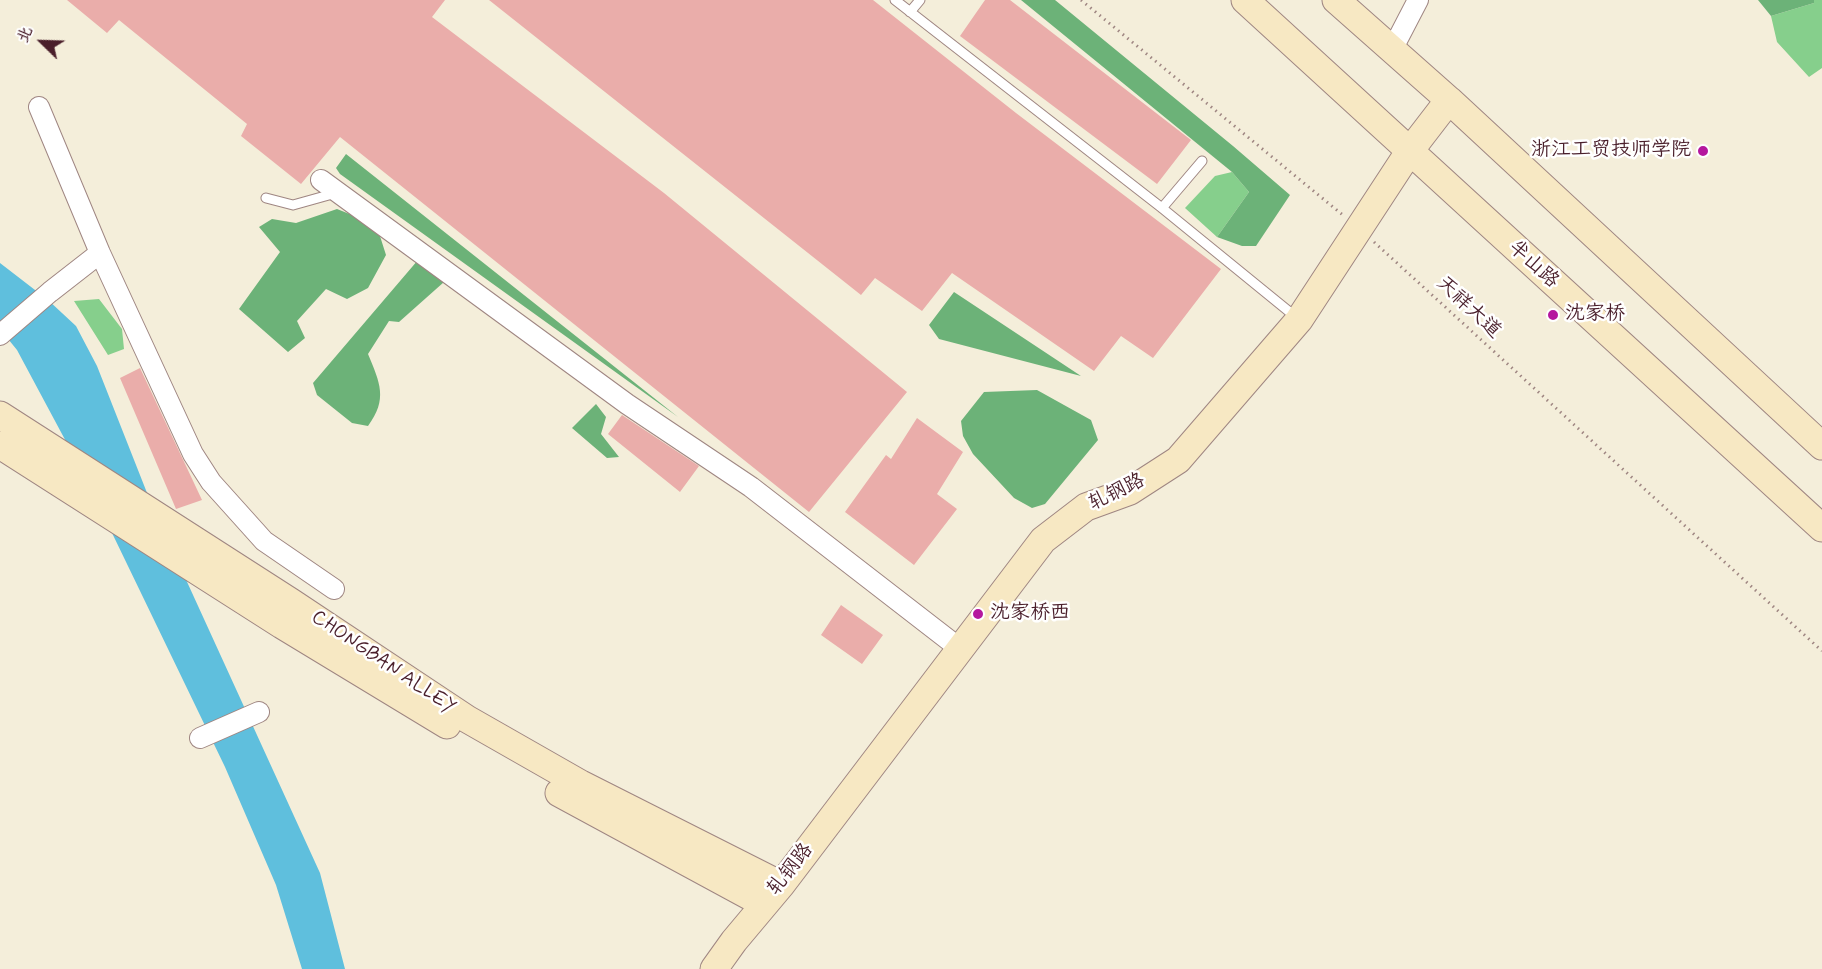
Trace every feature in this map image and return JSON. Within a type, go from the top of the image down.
[{"type":"street","name":"半山路","points":[[1245,0],[1822,528]]},
{"type":"street","points":[[1336,0],[1449,100],[1822,446]]},
{"type":"street","points":[[1392,50],[1418,0]]},
{"type":"street","name":"轧钢路","points":[[714,969],[1043,540],[1086,507],[1130,491],[1178,460],[1299,320],[1409,152],[1449,100]]},
{"type":"street","points":[[39,107],[100,254],[193,454],[211,482],[264,541],[334,589]]},
{"type":"street","points":[[321,180],[627,404],[751,487],[959,648]]},
{"type":"street","points":[[0,335],[50,292],[100,254]]},
{"type":"street","name":"CHONGBAN ALLEY","points":[[0,415],[65,471],[223,587],[402,699],[562,794],[772,894]]},
{"type":"street","name":"CHONGBAN ALLEY","points":[[0,445],[65,471],[222,558],[487,730],[772,894]]},
{"type":"street","points":[[200,738],[259,712]]},
{"type":"lane","points":[[895,0],[1162,208],[1299,320]]},
{"type":"lane","points":[[910,12],[920,0]]},
{"type":"lane","points":[[1162,208],[1202,161]]},
{"type":"lane","points":[[266,198],[293,205],[336,193]]},
{"type":"path","name":"天祥大道","points":[[1081,0],[1359,229],[1822,651]]},
{"type":"green space","points":[[1021,0],[1055,0],[1290,195],[1256,246],[1242,246],[1217,237],[1249,192],[1232,172]]},
{"type":"green space","points":[[1758,0],[1814,0],[1814,3],[1771,16]]},
{"type":"green space","points":[[1814,0],[1822,0],[1822,68],[1809,77],[1777,42],[1771,16],[1814,3]]},
{"type":"green space","points":[[346,154],[678,417],[340,174],[336,168]]},
{"type":"green space","points":[[1232,172],[1249,192],[1217,237],[1185,208],[1215,176]]},
{"type":"green space","points":[[337,209],[352,215],[379,233],[386,255],[368,288],[347,299],[326,289],[297,321],[305,338],[288,352],[239,309],[280,252],[259,227],[272,219],[296,223]]},
{"type":"green space","points":[[418,260],[444,282],[399,322],[389,321],[368,354],[379,382],[378,407],[368,426],[352,423],[317,395],[313,383]]},
{"type":"green space","points":[[954,292],[1081,376],[939,339],[929,325]]},
{"type":"green space","points":[[99,299],[122,329],[124,349],[108,355],[74,301]]},
{"type":"green space","points":[[1037,390],[1091,420],[1098,440],[1045,504],[1032,508],[1014,498],[973,454],[963,436],[961,421],[984,392]]},
{"type":"green space","points":[[596,404],[606,417],[601,434],[619,457],[607,458],[572,428]]},
{"type":"water","points":[[0,263],[48,300],[76,326],[97,366],[151,503],[320,873],[345,969],[302,969],[276,885],[225,767],[85,477],[17,350],[0,329]]},
{"type":"building","points":[[67,0],[445,0],[432,17],[664,193],[907,392],[809,512],[340,137],[301,184],[241,136],[247,124],[119,20],[107,33]]},
{"type":"building","points":[[489,0],[873,0],[1016,113],[1221,269],[1153,358],[1121,336],[1094,371],[952,273],[922,311],[875,278],[861,295]]},
{"type":"building","points":[[985,0],[1010,0],[1191,140],[1157,184],[960,36]]},
{"type":"building","points":[[140,368],[202,500],[176,509],[120,378]]},
{"type":"building","points":[[622,415],[699,466],[680,492],[608,434]]},
{"type":"building","points":[[917,418],[963,452],[937,494],[957,509],[914,565],[845,512],[886,455],[891,459]]},
{"type":"building","points":[[841,605],[883,635],[862,664],[821,635]]},
{"type":"place","name":"浙江工贸技师学院","points":[[1703,151]]},
{"type":"place","name":"沈家桥","points":[[1553,315]]},
{"type":"place","name":"沈家桥西","points":[[978,614]]}]
